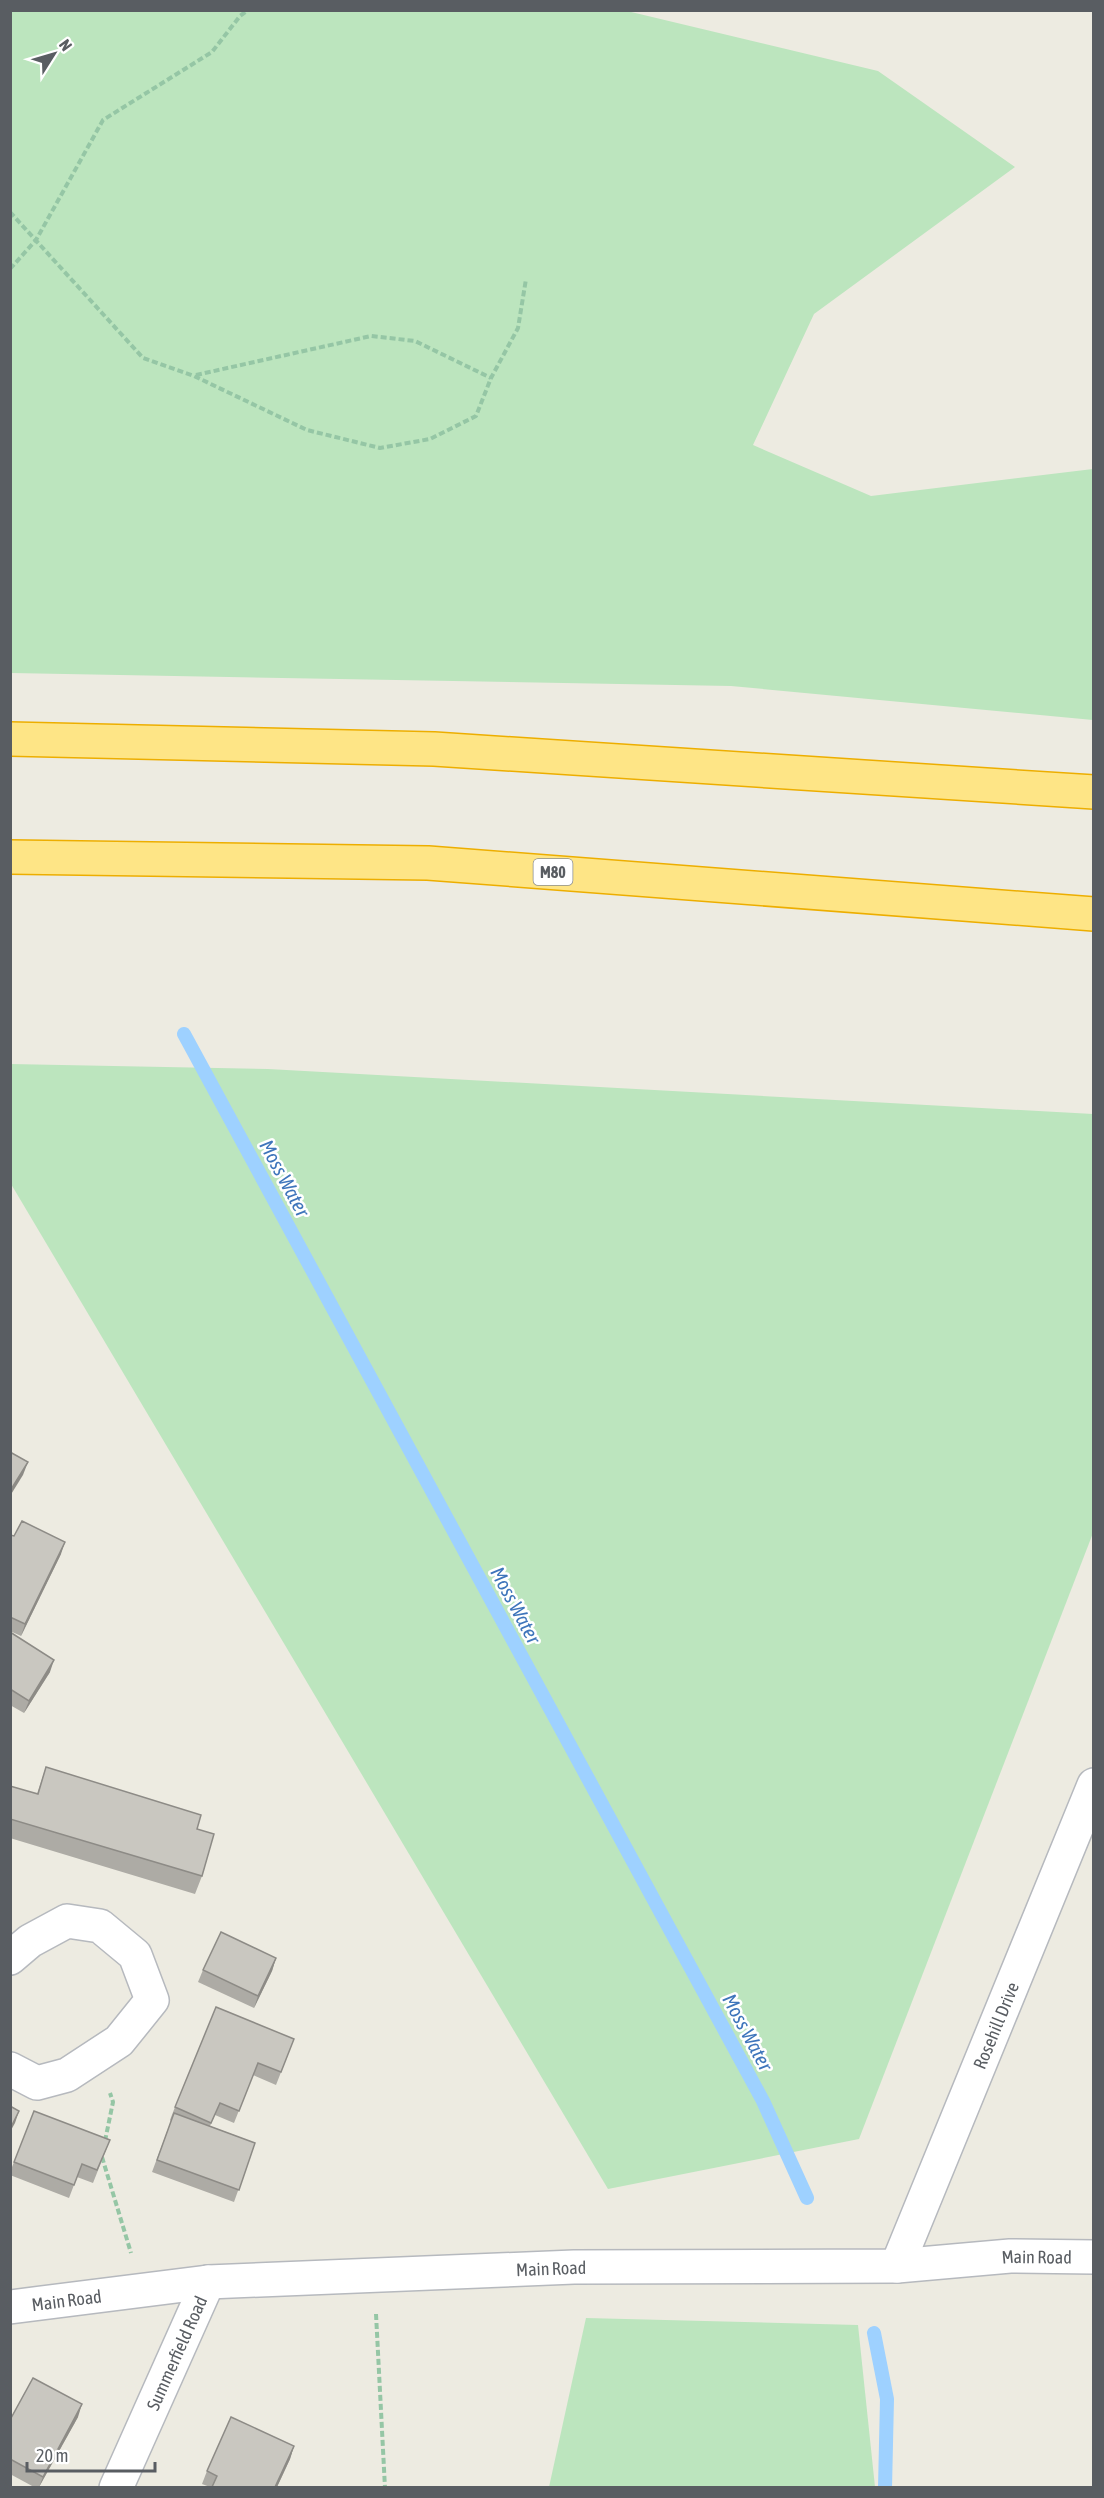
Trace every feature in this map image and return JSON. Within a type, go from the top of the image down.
[{"type":"highway","points":[[10,740],[434,749],[1094,792]]},
{"type":"highway","name":"M80","points":[[10,857],[428,863],[1094,914]]},
{"type":"street","name":"Rosehill Drive","points":[[897,2266],[1094,1785]]},
{"type":"street","points":[[10,2069],[37,2083],[67,2074],[118,2041],[152,2000],[135,1955],[100,1926],[67,1921],[13,1950]]},
{"type":"street","name":"Main Road","points":[[10,2307],[208,2282],[574,2266],[897,2266],[1010,2256],[1094,2257]]},
{"type":"street","name":"Summerfield Road","points":[[116,2487],[208,2282]]},
{"type":"path","points":[[10,269],[36,240],[103,120],[212,52],[240,16],[248,10]]},
{"type":"path","points":[[10,212],[143,358],[194,375],[307,430],[380,447],[430,439],[476,416],[491,378],[518,328],[526,279]]},
{"type":"path","points":[[194,375],[371,336],[415,341],[491,378]]},
{"type":"path","points":[[97,2055],[113,2102],[104,2145]]},
{"type":"path","points":[[101,2156],[142,2289]]},
{"type":"path","points":[[373,2275],[385,2487]]},
{"type":"green space","points":[[11,10],[627,11],[878,71],[1015,167],[814,314],[753,445],[871,496],[1093,469],[1093,720],[731,686],[11,673]]},
{"type":"green space","points":[[10,1064],[268,1069],[1093,1114],[1093,1533],[859,2139],[608,2189],[11,1184]]},
{"type":"green space","points":[[586,2318],[858,2325],[875,2487],[549,2487]]},
{"type":"building","points":[[10,1452],[28,1462],[10,1491]]},
{"type":"building","points":[[22,1521],[65,1542],[25,1624],[10,1617],[10,1535],[14,1536]]},
{"type":"building","points":[[10,1632],[54,1660],[29,1701],[10,1689]]},
{"type":"building","points":[[46,1767],[201,1815],[197,1829],[214,1834],[202,1876],[10,1819],[10,1786],[38,1794]]},
{"type":"building","points":[[221,1932],[276,1958],[258,1996],[203,1970]]},
{"type":"building","points":[[216,2007],[294,2039],[281,2072],[258,2063],[239,2111],[220,2103],[211,2123],[175,2107]]},
{"type":"building","points":[[10,2106],[19,2111],[10,2129]]},
{"type":"building","points":[[34,2111],[110,2140],[97,2170],[82,2164],[74,2185],[14,2162]]},
{"type":"building","points":[[174,2113],[255,2143],[239,2190],[157,2160]]},
{"type":"building","points":[[33,2378],[82,2404],[43,2477],[10,2459],[10,2420]]},
{"type":"building","points":[[231,2417],[294,2446],[275,2487],[212,2487],[217,2476],[207,2471]]},
{"type":"waterway","name":"Moss Water","points":[[184,1034],[763,2101],[807,2198]]},
{"type":"waterway","name":"Moss Water","points":[[874,2333],[887,2399],[885,2488]]}]
